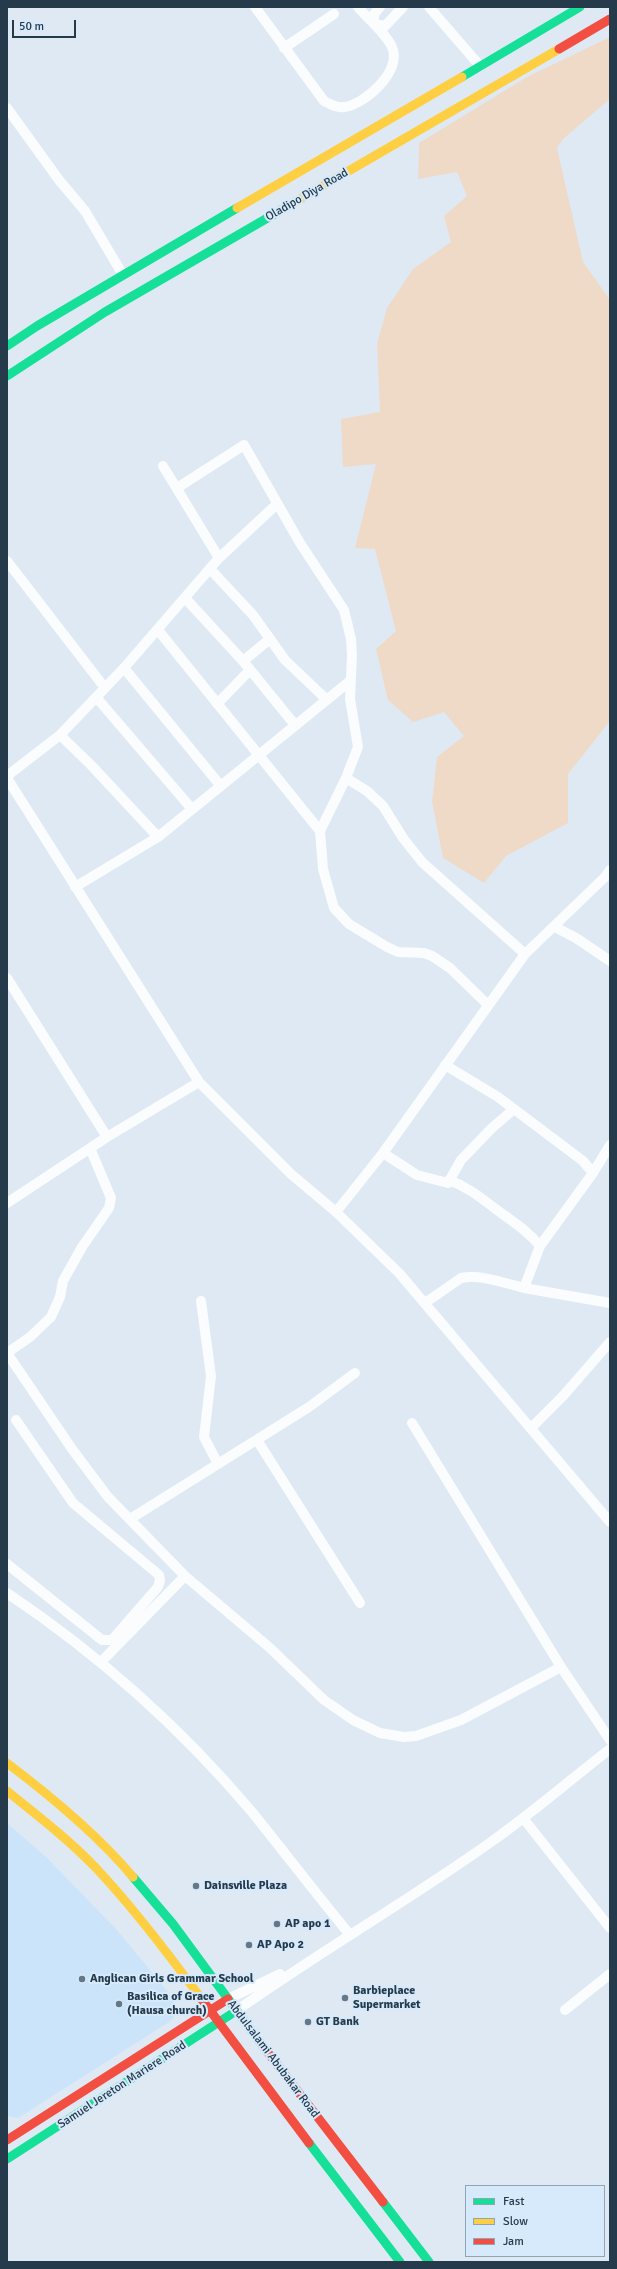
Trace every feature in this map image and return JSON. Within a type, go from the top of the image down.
[{"type":"main road","name":"Oladipo Diya Road","points":[[7,346],[37,326],[123,275],[580,7]]},
{"type":"main road","name":"Oladipo Diya Road","points":[[7,376],[105,312],[610,19]]},
{"type":"main road","name":"Abdulsalami Abubakar Road","points":[[7,1763],[42,1790],[116,1857],[186,1939],[236,2011],[429,2262]]},
{"type":"main road","name":"Abdulsalami Abubakar Road","points":[[7,1791],[48,1824],[94,1866],[152,1932],[306,2140],[400,2262]]},
{"type":"main road","name":"Samuel Jereton Mariere Road","points":[[7,2140],[228,1999]]},
{"type":"main road","name":"Samuel Jereton Mariere Road","points":[[7,2159],[236,2011]]},
{"type":"street","points":[[255,7],[324,101],[331,105],[345,107],[364,97],[382,84],[387,78],[392,67],[394,57],[392,47],[358,7]]},
{"type":"street","points":[[374,24],[374,14],[380,7]]},
{"type":"street","points":[[374,24],[385,26],[403,7]]},
{"type":"street","points":[[429,7],[480,66]]},
{"type":"street","points":[[284,48],[334,14]]},
{"type":"street","points":[[7,108],[59,180],[85,211],[123,275]]},
{"type":"street","points":[[177,488],[244,446],[277,504],[344,610],[351,639],[352,654],[350,699],[358,747],[346,778],[320,831],[323,869],[334,908],[349,924],[398,952],[424,952],[432,956],[450,968],[488,1005]]},
{"type":"street","points":[[163,466],[219,558]]},
{"type":"street","points":[[277,504],[219,558],[124,668],[60,735],[7,777],[198,1082],[291,1174],[371,1244],[425,1304],[609,1520]]},
{"type":"street","points":[[7,561],[105,688]]},
{"type":"street","points":[[210,569],[253,615],[286,660],[326,699]]},
{"type":"street","points":[[185,598],[243,660],[295,725]]},
{"type":"street","points":[[158,630],[320,831]]},
{"type":"street","points":[[243,660],[270,639]]},
{"type":"street","points":[[124,668],[220,785]]},
{"type":"street","points":[[217,704],[250,670]]},
{"type":"street","points":[[76,887],[158,836],[350,681]]},
{"type":"street","points":[[96,697],[191,808]]},
{"type":"street","points":[[60,735],[91,765],[158,836]]},
{"type":"street","points":[[346,778],[367,791],[383,806],[403,838],[422,862],[526,954]]},
{"type":"street","points":[[336,1212],[383,1153],[526,954],[605,877],[610,870]]},
{"type":"street","points":[[555,927],[576,938],[610,961]]},
{"type":"street","points":[[7,978],[107,1137]]},
{"type":"street","points":[[445,1065],[514,1109],[583,1161],[593,1173]]},
{"type":"street","points":[[7,1203],[107,1137],[198,1082]]},
{"type":"street","points":[[383,1153],[407,1170],[422,1177],[448,1183],[461,1160],[492,1128],[514,1109]]},
{"type":"street","points":[[524,1288],[540,1246],[593,1173],[610,1145]]},
{"type":"street","points":[[90,1148],[111,1198],[109,1208],[82,1247],[62,1281],[60,1297],[51,1317],[30,1337],[7,1353],[72,1449],[108,1497],[185,1576],[270,1648],[324,1700],[353,1720],[380,1733],[404,1737],[416,1736],[461,1720],[561,1667]]},
{"type":"street","points":[[450,1180],[462,1184],[481,1196],[523,1229],[540,1246]]},
{"type":"street","points":[[425,1304],[461,1278],[465,1277],[481,1278],[524,1288],[610,1303]]},
{"type":"street","points":[[201,1301],[212,1376],[204,1437],[218,1464]]},
{"type":"street","points":[[531,1428],[563,1396],[610,1342]]},
{"type":"street","points":[[130,1519],[309,1407],[355,1373]]},
{"type":"street","points":[[7,1564],[102,1640],[107,1642],[112,1640],[153,1593],[160,1580],[159,1575],[73,1503],[16,1420]]},
{"type":"street","points":[[412,1423],[561,1667],[610,1740]]},
{"type":"street","points":[[257,1440],[360,1603]]},
{"type":"street","points":[[101,1662],[185,1576]]},
{"type":"street","points":[[7,1593],[61,1630],[101,1662],[175,1729],[251,1812],[350,1935]]},
{"type":"street","points":[[236,2011],[302,1964],[350,1935],[490,1842],[523,1818],[610,1749]]},
{"type":"street","points":[[523,1818],[610,1928]]},
{"type":"street","points":[[228,1999],[302,1964]]},
{"type":"street","points":[[565,2010],[610,1974]]},
{"type":"shaded area","points":[[610,37],[610,99],[563,139],[557,148],[583,262],[610,300],[610,721],[568,774],[568,823],[506,856],[484,883],[443,858],[432,802],[437,757],[464,736],[444,712],[413,722],[388,700],[376,649],[396,631],[375,549],[355,548],[376,464],[343,467],[341,419],[380,412],[377,344],[387,308],[413,269],[451,242],[444,216],[467,196],[457,172],[418,179],[419,143],[527,77]]},
{"type":"shaded area","name":"Anglican Girls Grammar School","points":[[7,1823],[46,1857],[117,1930],[172,1997],[175,2009],[173,2018],[169,2022],[18,2118],[7,2116]]},
{"type":"traffic: fast","points":[[462,77],[580,7]]},
{"type":"traffic: fast","points":[[7,346],[37,326],[237,208]]},
{"type":"traffic: fast","points":[[7,376],[105,312],[283,209]]},
{"type":"traffic: fast","points":[[133,1877],[173,1924],[262,2045]]},
{"type":"traffic: fast","points":[[7,2159],[236,2011]]},
{"type":"traffic: fast","points":[[309,2143],[400,2262]]},
{"type":"traffic: fast","points":[[383,2202],[429,2262]]},
{"type":"traffic: slow","points":[[283,209],[559,49]]},
{"type":"traffic: slow","points":[[237,208],[462,77]]},
{"type":"traffic: slow","points":[[7,1763],[41,1789],[89,1831],[133,1877]]},
{"type":"traffic: slow","points":[[7,1791],[41,1818],[95,1867],[149,1930],[200,1997]]},
{"type":"traffic: jam","points":[[559,49],[610,19]]},
{"type":"traffic: jam","points":[[200,1997],[309,2143]]},
{"type":"traffic: jam","points":[[7,2140],[228,1999]]},
{"type":"traffic: jam","points":[[262,2045],[383,2202]]},
{"type":"place","name":"Dainsville Plaza","points":[[196,1886]]},
{"type":"place","name":"AP apo 1","points":[[277,1924]]},
{"type":"place","name":"AP Apo 2","points":[[249,1945]]},
{"type":"place","name":"Anglican Girls Grammar School","points":[[82,1979]]},
{"type":"place","name":"Barbieplace Supermarket","points":[[345,1998]]},
{"type":"place","name":"Basilica of Grace (Hausa church)","points":[[119,2004]]},
{"type":"place","name":"GT Bank","points":[[308,2022]]}]
